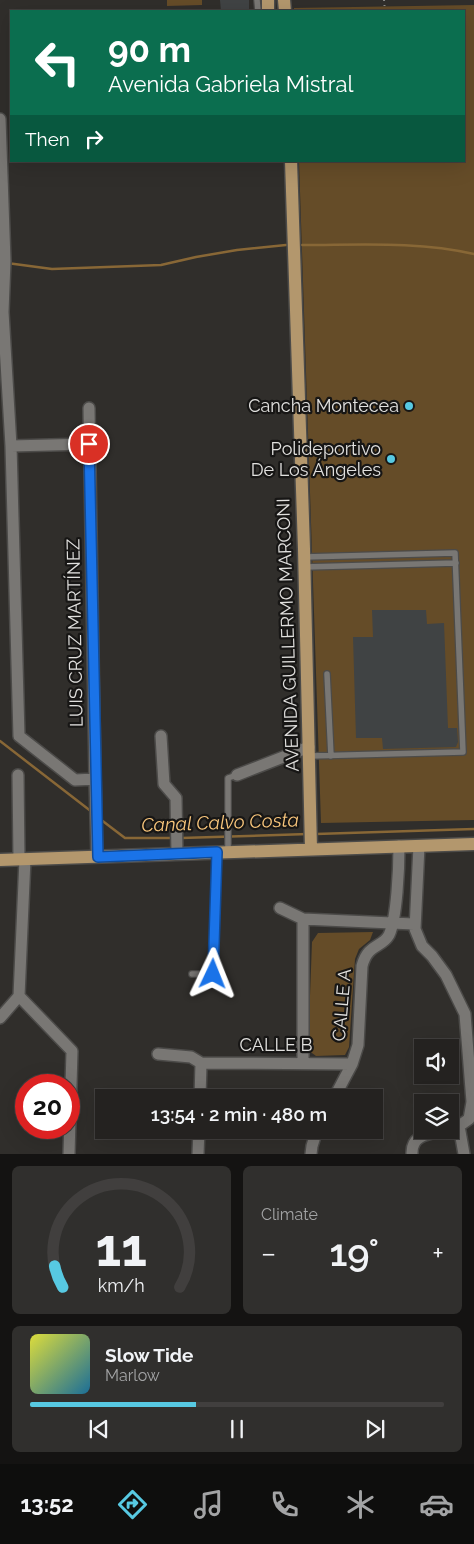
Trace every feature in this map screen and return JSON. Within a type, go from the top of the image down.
[{"type":"main road","name":"AVENIDA GUILLERMO MARCONI","points":[[286,162],[292,180]]},
{"type":"main road","name":"AVENIDA GUILLERMO MARCONI","points":[[291,162],[311,840]]},
{"type":"main road","points":[[0,860],[98,857],[177,849],[224,849],[311,840],[399,846],[474,844]]},
{"type":"street","points":[[0,119],[5,261],[1,312],[11,446],[19,736],[75,780],[95,779]]},
{"type":"street","name":"LUIS CRUZ MARTÍNEZ","points":[[89,408],[98,857]]},
{"type":"street","points":[[11,446],[89,444]]},
{"type":"street","points":[[161,736],[164,784],[176,798],[177,849]]},
{"type":"street","points":[[237,775],[309,752]]},
{"type":"street","points":[[0,1018],[19,996],[22,859],[18,775]]},
{"type":"street","name":"CALLE A","points":[[339,1089],[352,1064],[358,1045],[362,966],[365,956],[388,937],[393,922],[399,846]]},
{"type":"street","points":[[419,846],[414,924],[419,941],[446,975],[470,1013],[471,1112],[466,1122],[459,1126]]},
{"type":"street","points":[[280,908],[303,918],[414,924]]},
{"type":"street","name":"CALLE A","points":[[302,1062],[303,918]]},
{"type":"street","points":[[19,996],[72,1052],[69,1154]]},
{"type":"street","name":"CALLE B","points":[[158,1054],[191,1057],[201,1063],[302,1062],[352,1064]]},
{"type":"street","points":[[200,1089],[201,1063]]},
{"type":"street","points":[[198,1154],[199,1139]]},
{"type":"street","points":[[311,1154],[314,1139]]},
{"type":"street","points":[[412,1154],[412,1144],[417,1139]]},
{"type":"street","points":[[458,1139],[464,1154]]},
{"type":"lane","points":[[304,562],[455,553],[463,752],[331,756],[309,752]]},
{"type":"lane","points":[[304,562],[456,562]]},
{"type":"lane","points":[[327,674],[331,756]]},
{"type":"lane","points":[[192,974],[213,974],[224,849],[228,828],[228,778],[237,775]]},
{"type":"shaded area","points":[[167,0],[202,0],[202,5],[167,6]]},
{"type":"shaded area","name":"Polideportivo De Los Ángeles","points":[[474,5],[474,820],[321,823],[299,162],[465,162],[465,10],[294,10],[294,8]]},
{"type":"shaded area","points":[[373,932],[370,940],[359,949],[355,959],[349,1047],[345,1055],[316,1056],[308,1050],[312,942],[318,933]]},
{"type":"building","points":[[220,0],[249,0],[249,10],[221,10]]},
{"type":"building","points":[[372,610],[426,610],[427,624],[444,623],[448,728],[457,728],[458,742],[456,747],[383,749],[382,738],[356,738],[353,637],[373,637]]},
{"type":"waterway","points":[[7,263],[52,269],[161,265],[237,250],[286,245]]},
{"type":"waterway","points":[[302,245],[410,245],[474,254]]},
{"type":"waterway","name":"Canal Calvo Costa","points":[[0,741],[92,812]]},
{"type":"waterway","name":"Canal Calvo Costa","points":[[100,819],[125,838],[173,838]]},
{"type":"waterway","name":"Canal Calvo Costa","points":[[316,834],[474,829]]},
{"type":"waterway","name":"Canal Calvo Costa","points":[[181,838],[308,834]]},
{"type":"place","name":"Cancha Montecea","points":[[409,406]]},
{"type":"place","name":"Polideportivo De Los Ángeles","points":[[391,459]]},
{"type":"route","points":[[89,444],[98,857],[217,852],[213,974]]}]
